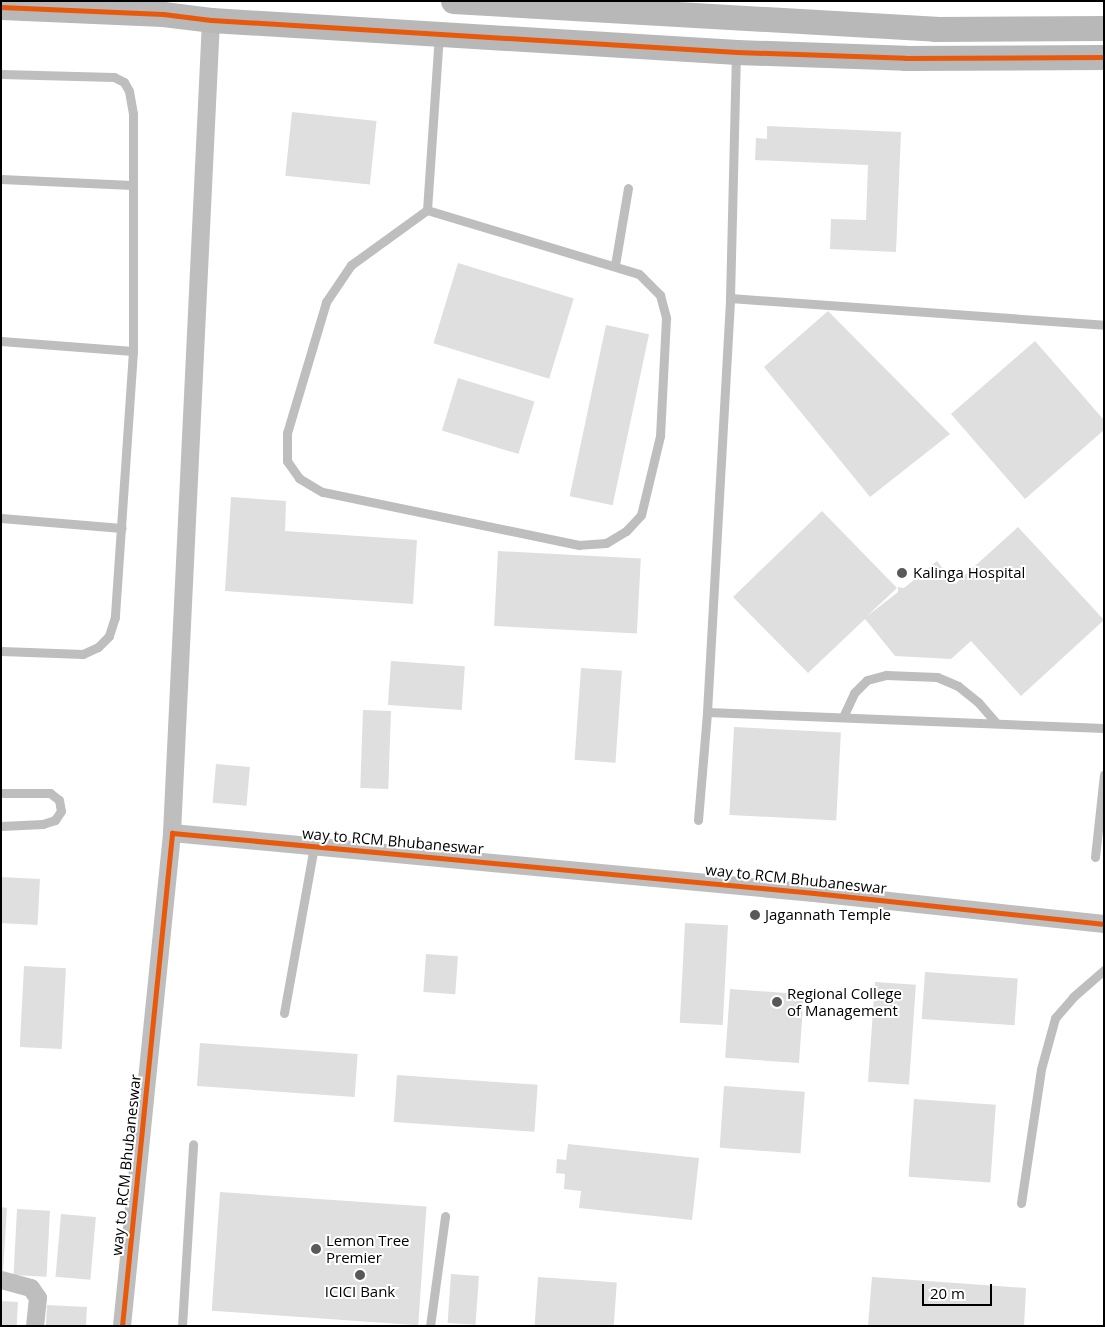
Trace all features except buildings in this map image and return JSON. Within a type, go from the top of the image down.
[{"type":"street","points":[[453,1],[926,28],[1104,28]]},
{"type":"street","points":[[1,7],[163,14],[211,20],[736,52],[905,58],[1104,57]]},
{"type":"street","points":[[172,833],[211,20]]},
{"type":"street","name":"way to RCM Bhubaneswar","points":[[122,1326],[172,833],[804,892],[1104,924]]},
{"type":"street","points":[[1,1280],[31,1288],[38,1298],[36,1326]]},
{"type":"lane","points":[[427,210],[439,34]]},
{"type":"lane","points":[[698,820],[707,712],[730,298],[736,52]]},
{"type":"lane","points":[[1,74],[114,77],[124,82],[129,91],[132,114],[133,351],[115,617],[109,636],[98,647],[83,654],[1,651]]},
{"type":"lane","points":[[1,179],[132,185]]},
{"type":"lane","points":[[615,265],[628,188]]},
{"type":"lane","points":[[427,210],[615,265],[639,274],[660,295],[666,318],[660,436],[641,515],[626,531],[606,543],[579,546],[322,492],[298,478],[287,461],[288,434],[326,302],[351,265],[427,210]]},
{"type":"lane","points":[[730,298],[1104,325]]},
{"type":"lane","points":[[1,341],[133,351]]},
{"type":"lane","points":[[1,518],[122,528]]},
{"type":"lane","points":[[843,717],[854,693],[867,680],[886,675],[937,677],[958,686],[978,702],[996,723]]},
{"type":"lane","points":[[707,712],[1104,728]]},
{"type":"lane","points":[[1095,857],[1104,774]]},
{"type":"lane","points":[[1,793],[50,793],[58,800],[61,811],[55,820],[43,824],[1,826]]},
{"type":"lane","points":[[284,1013],[314,846]]},
{"type":"lane","points":[[1021,1203],[1040,1069],[1055,1018],[1073,997],[1104,970]]},
{"type":"lane","points":[[182,1326],[193,1144]]},
{"type":"lane","points":[[430,1326],[445,1216]]},
{"type":"cycle path","points":[[1,7],[163,14],[211,20],[737,52],[905,58],[1104,57]]},
{"type":"cycle path","points":[[122,1326],[172,833],[814,893],[1104,924]]},
{"type":"place","name":"Kalinga Hospital","points":[[902,573]]},
{"type":"place","name":"Jagannath Temple","points":[[755,915]]},
{"type":"place","name":"Regional College of Management","points":[[777,1002]]},
{"type":"place","name":"Lemon Tree Premier","points":[[316,1249]]},
{"type":"place","name":"ICICI Bank","points":[[360,1275]]}]
